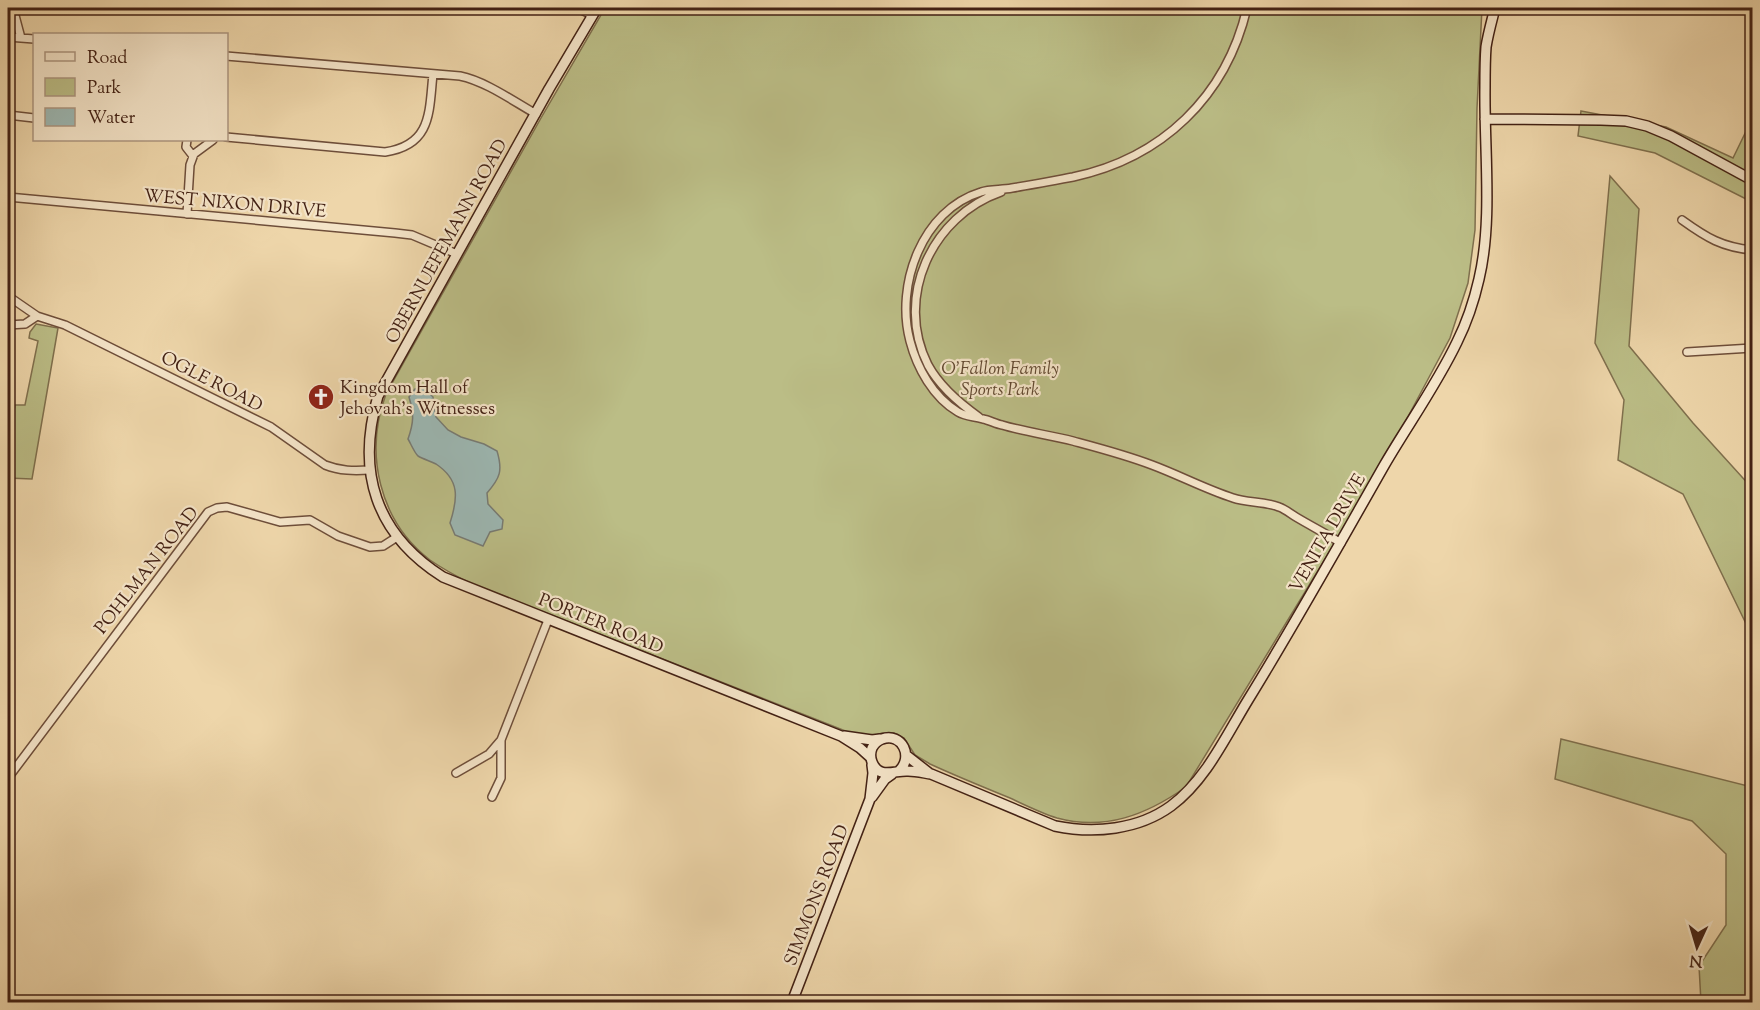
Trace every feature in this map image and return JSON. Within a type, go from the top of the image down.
[{"type":"street","points":[[13,8],[21,38]]},
{"type":"street","points":[[577,8],[594,11]]},
{"type":"street","points":[[981,418],[952,396],[938,381],[923,354],[916,324],[918,289],[934,245],[958,216],[988,196],[1106,168],[1134,156],[1169,134],[1211,90],[1238,39],[1247,8]]},
{"type":"street","name":"VENITA DRIVE","points":[[906,755],[931,774],[1055,826],[1074,830],[1116,829],[1156,816],[1172,806],[1206,769],[1278,651],[1386,462],[1458,342],[1471,309],[1484,250],[1486,48],[1495,8]]},
{"type":"street","name":"OBERNUEFEMANN ROAD","points":[[378,504],[370,470],[369,443],[378,396],[594,11]]},
{"type":"street","points":[[8,37],[33,39]]},
{"type":"street","points":[[228,56],[470,78],[536,114]]},
{"type":"street","points":[[228,137],[385,152],[398,150],[411,144],[425,127],[433,74]]},
{"type":"street","points":[[8,115],[33,118]]},
{"type":"street","points":[[1485,119],[1626,121],[1647,126],[1671,136],[1752,180]]},
{"type":"street","points":[[187,141],[186,147],[193,156]]},
{"type":"street","points":[[187,214],[190,165],[193,156],[212,141]]},
{"type":"street","points":[[1010,189],[982,191],[961,201],[935,224],[916,256],[907,286],[906,319],[909,338],[921,369],[937,393],[958,412],[968,416],[1127,456],[1235,499],[1278,507],[1341,543]]},
{"type":"street","name":"WEST NIXON DRIVE","points":[[8,197],[395,232],[420,238],[457,254]]},
{"type":"street","points":[[1682,220],[1713,241],[1752,250]]},
{"type":"street","name":"OGLE ROAD","points":[[8,296],[37,316],[65,325],[271,427],[325,465],[345,471],[370,470]]},
{"type":"street","points":[[8,325],[19,326],[37,316]]},
{"type":"street","points":[[1687,352],[1752,348]]},
{"type":"street","name":"PORTER ROAD","points":[[378,504],[397,537],[420,560],[443,577],[841,736],[860,748],[871,761]]},
{"type":"street","name":"POHLMAN ROAD","points":[[8,778],[208,512],[216,508],[227,507],[280,522],[310,520],[338,536],[370,547],[383,546],[397,537]]},
{"type":"street","points":[[456,773],[489,754],[501,740],[548,620]]},
{"type":"street","name":"PORTER ROAD","points":[[841,736],[872,741],[881,739]]},
{"type":"street","points":[[888,738],[899,742],[906,755],[905,762],[896,772],[880,772],[871,761],[872,747],[881,739],[888,738]]},
{"type":"street","points":[[492,797],[501,778],[501,740]]},
{"type":"street","name":"SIMMONS ROAD","points":[[792,1002],[870,799],[873,773],[871,761]]},
{"type":"street","name":"VENITA DRIVE","points":[[896,772],[931,774]]},
{"type":"street","name":"SIMMONS ROAD","points":[[870,799],[885,779],[896,772]]},
{"type":"street","points":[[879,1002],[885,1000],[900,1002]]},
{"type":"green space","name":"O'Fallon Family Sports Park","points":[[605,8],[1482,8],[1477,108],[1475,230],[1468,283],[1450,338],[1380,469],[1186,787],[1140,813],[1124,818],[1092,823],[1057,818],[930,764],[915,755],[904,738],[894,733],[882,733],[870,737],[853,734],[470,583],[430,560],[399,526],[388,506],[377,462],[376,439],[379,416],[386,394]]},
{"type":"green space","points":[[1581,111],[1666,127],[1733,158],[1752,119],[1752,202],[1655,153],[1578,136]]},
{"type":"green space","points":[[1610,176],[1639,209],[1629,346],[1693,423],[1752,488],[1752,636],[1683,494],[1618,460],[1624,400],[1595,343]]},
{"type":"green space","points":[[36,324],[58,328],[32,479],[8,478],[8,448],[15,405],[25,405],[38,341],[29,338]]},
{"type":"green space","points":[[1561,739],[1752,787],[1752,1002],[1701,1002],[1699,966],[1726,925],[1726,854],[1692,821],[1555,779]]},
{"type":"water","points":[[425,388],[433,397],[436,417],[448,430],[497,451],[500,464],[499,474],[487,493],[488,504],[503,520],[502,529],[490,532],[483,546],[455,535],[450,523],[455,505],[453,483],[444,470],[418,456],[408,439],[413,418],[409,397],[415,389]]},
{"type":"place","name":"Kingdom Hall of Jehovah's Witnesses","points":[[321,397]]}]
